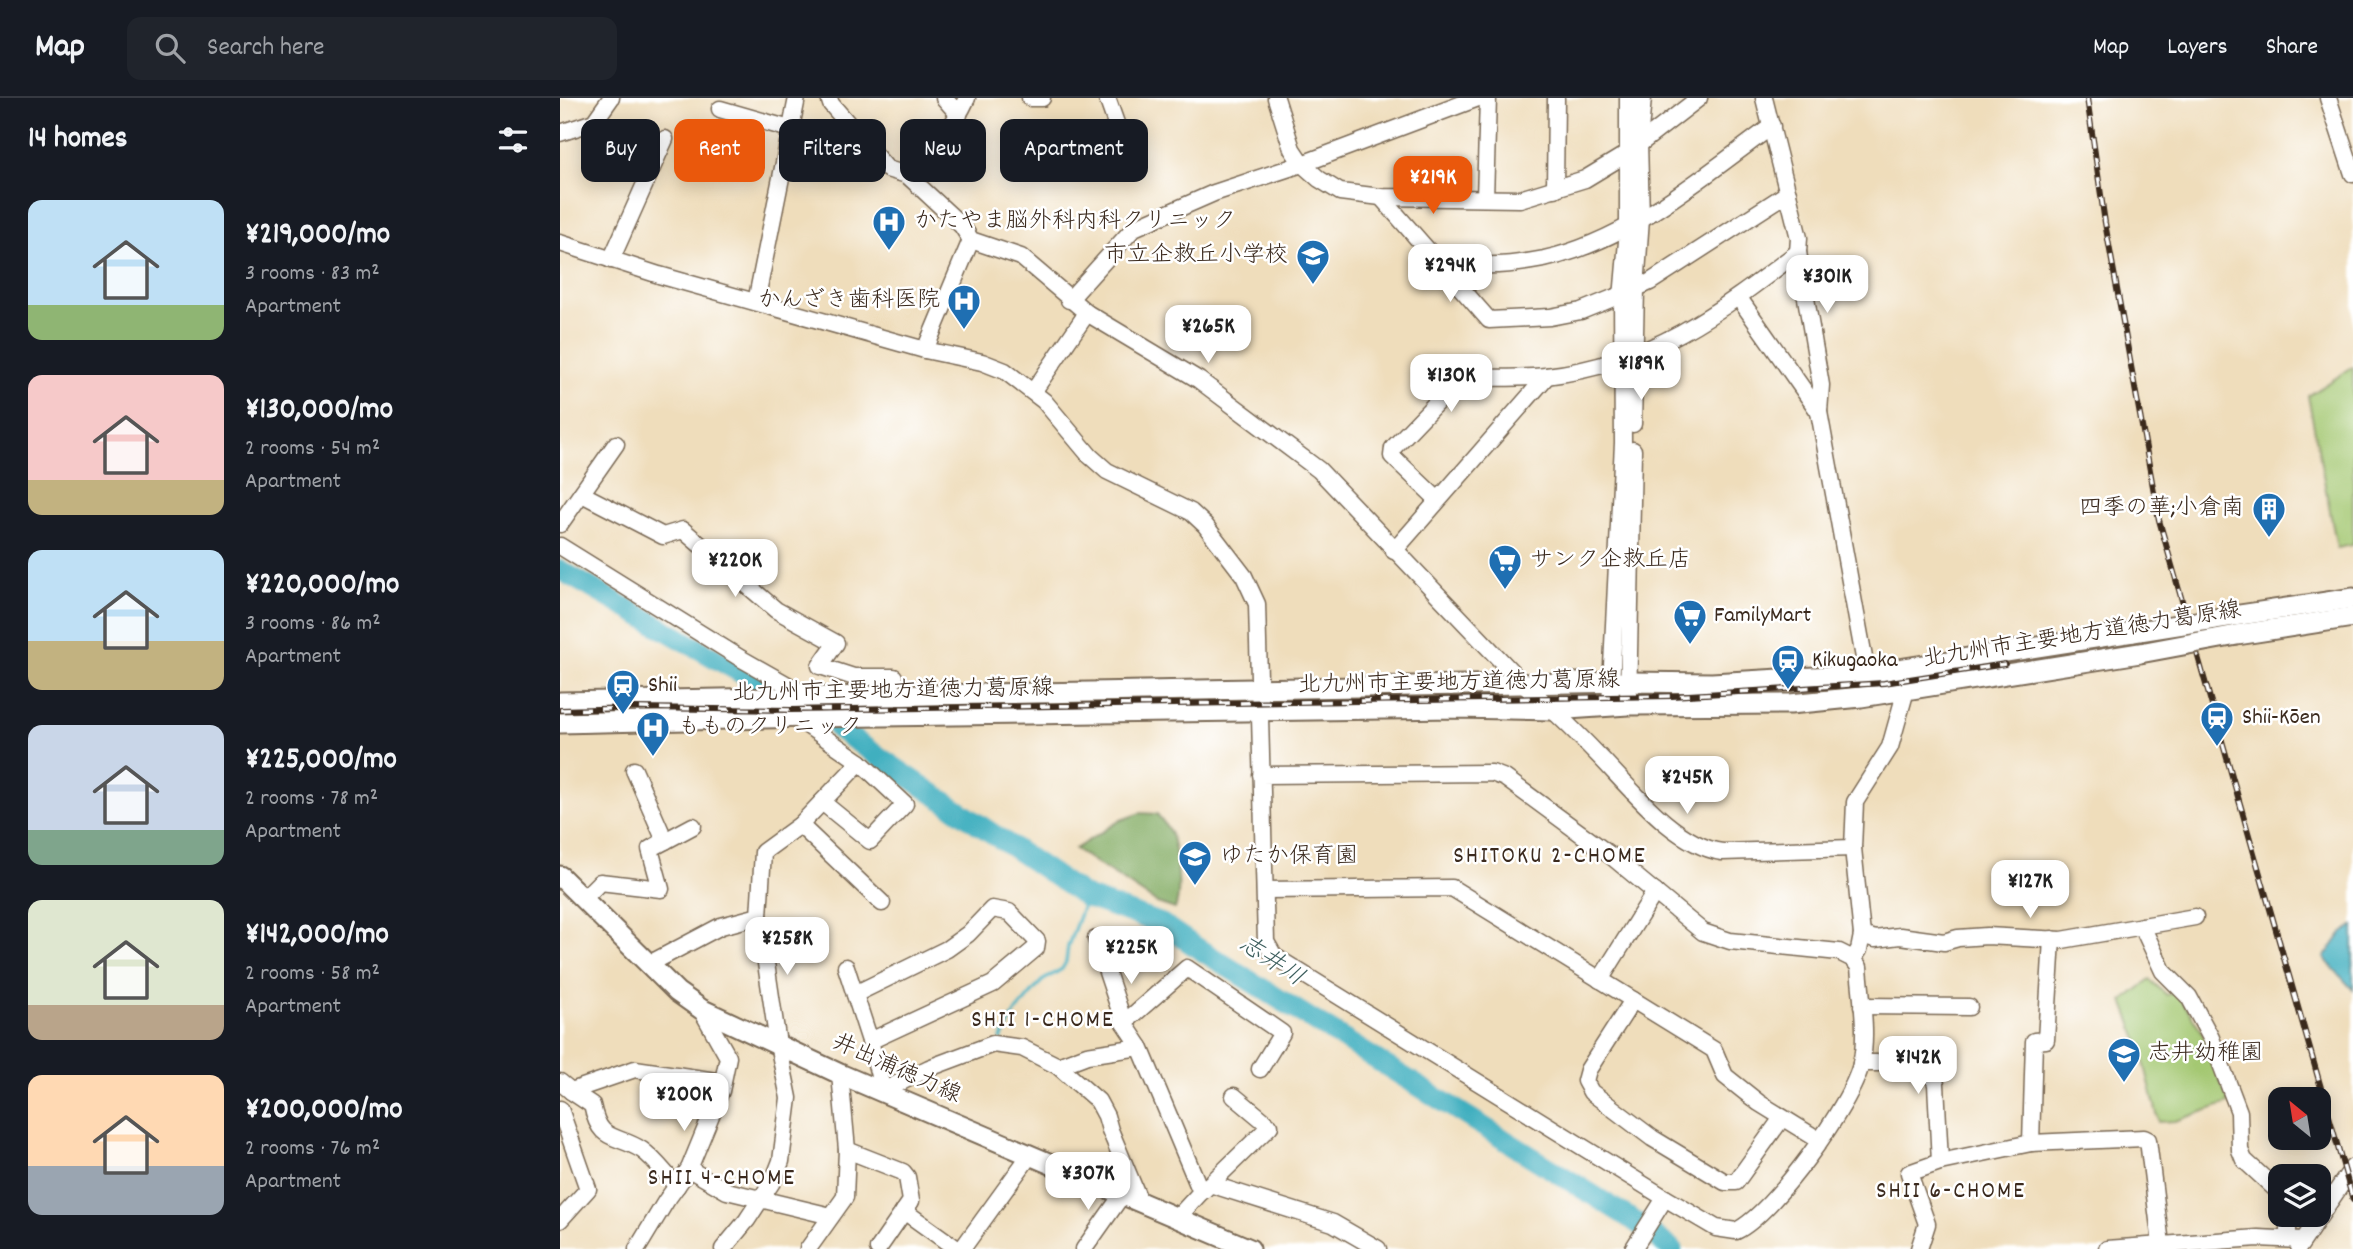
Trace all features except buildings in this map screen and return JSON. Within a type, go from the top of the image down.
[{"type":"main road","name":"北九州市主要地方道徳力葛原線","points":[[560,723],[795,717],[1790,704],[1861,697],[2140,653],[2235,626],[2353,598]]},
{"type":"main road","name":"北九州市主要地方道徳力葛原線","points":[[560,702],[1712,683],[1867,674],[2133,632],[2353,617]]},
{"type":"main road","name":"井出浦徳力線","points":[[560,876],[677,992],[701,1009],[840,1074],[1250,1249]]},
{"type":"street","points":[[560,133],[594,122],[611,98]]},
{"type":"street","points":[[792,119],[797,98]]},
{"type":"street","points":[[830,98],[831,104],[887,169],[900,173]]},
{"type":"street","points":[[944,98],[959,115]]},
{"type":"street","points":[[956,119],[967,98]]},
{"type":"street","points":[[1030,98],[1042,98]]},
{"type":"street","points":[[1107,98],[1114,119]]},
{"type":"street","points":[[1276,98],[1292,149],[1302,164],[1340,192],[1381,197],[1520,199],[1585,179],[1634,148],[1692,100]]},
{"type":"street","points":[[1069,300],[1134,228],[1214,193],[1302,164],[1478,98]]},
{"type":"street","points":[[1485,198],[1488,98]]},
{"type":"street","points":[[1555,189],[1556,98]]},
{"type":"street","points":[[1619,705],[1623,443],[1630,357],[1634,222],[1634,148],[1628,98]]},
{"type":"street","points":[[1634,148],[1643,98]]},
{"type":"street","points":[[1764,98],[1799,238],[1798,252],[1821,385],[1819,412],[1867,674]]},
{"type":"street","points":[[2328,98],[2352,165]]},
{"type":"street","points":[[720,109],[779,127]]},
{"type":"street","points":[[1438,264],[1447,262],[1493,265],[1543,259],[1574,251],[1634,222],[1772,127]]},
{"type":"street","points":[[611,260],[665,139]]},
{"type":"street","points":[[756,302],[780,182]]},
{"type":"street","points":[[915,182],[962,226],[971,240],[1021,257],[1087,313],[1199,380],[1319,470],[1525,686],[1553,709],[1676,831],[1711,850],[1735,853],[1853,849]]},
{"type":"street","points":[[1381,197],[1489,320],[1550,317],[1581,312],[1650,282],[1788,193]]},
{"type":"street","points":[[925,350],[971,240]]},
{"type":"street","points":[[560,243],[756,302],[925,350],[982,362],[1005,371],[1044,401],[1090,456],[1107,471],[1191,512],[1205,525],[1244,576],[1257,604],[1258,690],[1266,942],[1274,956],[1716,1228],[1736,1231],[1751,1222],[1801,1167],[1852,1090],[1861,1063],[1862,1006],[1859,967],[1853,959],[1839,952],[1730,941],[1703,932],[1610,855],[1505,778],[1492,773],[1261,775]]},
{"type":"street","points":[[1438,500],[1395,461],[1392,456],[1393,448],[1461,378],[1547,376],[1630,357],[1665,343],[1739,298],[1798,252]]},
{"type":"street","points":[[1739,298],[1819,412]]},
{"type":"street","points":[[1033,392],[1087,313]]},
{"type":"street","points":[[1394,551],[1547,376]]},
{"type":"street","points":[[560,524],[616,444]]},
{"type":"street","points":[[582,494],[663,536],[683,530],[776,610],[836,643],[820,666],[854,677],[894,677],[888,696],[888,716]]},
{"type":"street","points":[[560,546],[811,699]]},
{"type":"street","points":[[1853,959],[1859,950],[1862,936],[1853,849],[1855,802],[1890,747],[1906,690]]},
{"type":"street","points":[[795,717],[860,762],[905,804],[870,841],[822,802]]},
{"type":"street","points":[[723,1249],[774,1179],[781,1161],[789,1098],[759,916],[763,852],[800,825],[860,762]]},
{"type":"street","points":[[634,770],[665,841]]},
{"type":"street","points":[[800,825],[882,903]]},
{"type":"street","points":[[583,898],[600,882],[661,889],[650,849],[693,826]]},
{"type":"street","points":[[1265,890],[1452,888],[1714,1050],[1725,1076],[1782,1118],[1819,1140]]},
{"type":"street","points":[[1600,980],[1655,892]]},
{"type":"street","points":[[855,994],[947,949],[968,934],[992,909],[1009,912],[1037,941],[1036,948],[993,984],[870,1041]]},
{"type":"street","points":[[649,964],[721,926],[759,916]]},
{"type":"street","points":[[1862,936],[1875,939],[1900,936],[1944,942],[1987,936],[2078,939],[2195,917]]},
{"type":"street","points":[[2142,926],[2163,971],[2189,997],[2211,1038],[2239,1112],[2244,1160],[2268,1182]]},
{"type":"street","points":[[1096,939],[1124,1023],[1140,1047],[1205,1188],[1333,1223],[1378,1249]]},
{"type":"street","points":[[2031,1143],[2034,1041],[2046,1040],[2052,940]]},
{"type":"street","points":[[846,967],[883,1091],[929,1068],[993,1044],[1022,1048],[1058,1066],[1098,1101],[1106,1116],[1131,1199],[1084,1249]]},
{"type":"street","points":[[1124,1023],[1187,968],[1282,1033],[1260,1069]]},
{"type":"street","points":[[1633,1000],[1588,1070],[1585,1081],[1591,1092],[1652,1138],[1725,1182],[1736,1182],[1782,1118]]},
{"type":"street","points":[[1862,1006],[1969,1007]]},
{"type":"street","points":[[637,1249],[689,1169],[723,1082],[728,1057],[701,1009]]},
{"type":"street","points":[[1058,1066],[1087,1055],[1140,1047]]},
{"type":"street","points":[[1861,1063],[1904,1063],[1931,1072],[1936,1084],[1940,1162]]},
{"type":"street","points":[[565,1087],[635,1069],[723,1082]]},
{"type":"street","points":[[808,1249],[845,1197],[847,1150],[840,1074]]},
{"type":"street","points":[[565,1087],[592,1105],[595,1121],[604,1133],[643,1151],[677,1186]]},
{"type":"street","points":[[1178,1217],[1270,1126],[1234,1096]]},
{"type":"street","points":[[560,1109],[588,1189],[560,1220]]},
{"type":"street","points":[[1919,1249],[1927,1224],[1909,1173],[1940,1162],[2031,1143],[2147,1138],[2161,1244]]},
{"type":"street","points":[[847,1150],[903,1172],[911,1201],[878,1249]]},
{"type":"street","points":[[962,1249],[1030,1155]]},
{"type":"street","points":[[2107,1249],[2161,1244],[2296,1243],[2353,1167]]},
{"type":"street","points":[[689,1169],[727,1191],[831,1216]]},
{"type":"street","points":[[1633,1249],[1665,1198]]},
{"type":"street","points":[[904,1211],[957,1249]]},
{"type":"green space","points":[[2353,367],[2353,545],[2337,548],[2308,396]]},
{"type":"green space","points":[[1140,813],[1157,814],[1170,832],[1178,870],[1175,909],[1157,903],[1075,849],[1121,820]]},
{"type":"green space","points":[[2150,980],[2167,995],[2175,990],[2201,1030],[2229,1103],[2175,1121],[2159,1122],[2139,1042],[2123,1001]]},
{"type":"water","points":[[2353,926],[2353,990],[2324,958],[2341,934]]},
{"type":"waterway","name":"志井川","points":[[560,570],[776,693]]},
{"type":"waterway","name":"志井川","points":[[838,729],[1086,897],[1162,924],[1636,1222],[1672,1249]]},
{"type":"waterway","points":[[1001,1039],[1015,1013],[1042,981],[1062,969],[1086,897]]},
{"type":"railway","points":[[2087,98],[2105,223],[2159,520],[2353,1200]]},
{"type":"railway","points":[[560,710],[791,710],[1672,696],[1884,683],[2005,664]]},
{"type":"place","name":"かたやま脳外科内科クリニック","points":[[889,252]]},
{"type":"place","name":"市立企救丘小学校","points":[[1313,286]]},
{"type":"place","name":"かんざき歯科医院","points":[[964,331]]},
{"type":"place","name":"四季の華;小倉南","points":[[2269,539]]},
{"type":"place","name":"サンク企救丘店","points":[[1505,591]]},
{"type":"place","name":"FamilyMart","points":[[1690,646]]},
{"type":"place","name":"Kikugaoka","points":[[1788,691]]},
{"type":"place","name":"Shii","points":[[623,716]]},
{"type":"place","name":"Shii-Kōen","points":[[2217,748]]},
{"type":"place","name":"もものクリニック","points":[[653,758]]},
{"type":"place","name":"ゆたか保育園","points":[[1195,887]]},
{"type":"place","name":"志井幼稚園","points":[[2124,1084]]},
{"type":"district","name":"SHITOKU 2-CHOME","points":[[1550,857]]},
{"type":"district","name":"SHII 1-CHOME","points":[[1043,1021]]},
{"type":"district","name":"SHII 4-CHOME","points":[[722,1179]]},
{"type":"district","name":"SHII 6-CHOME","points":[[1951,1192]]}]
